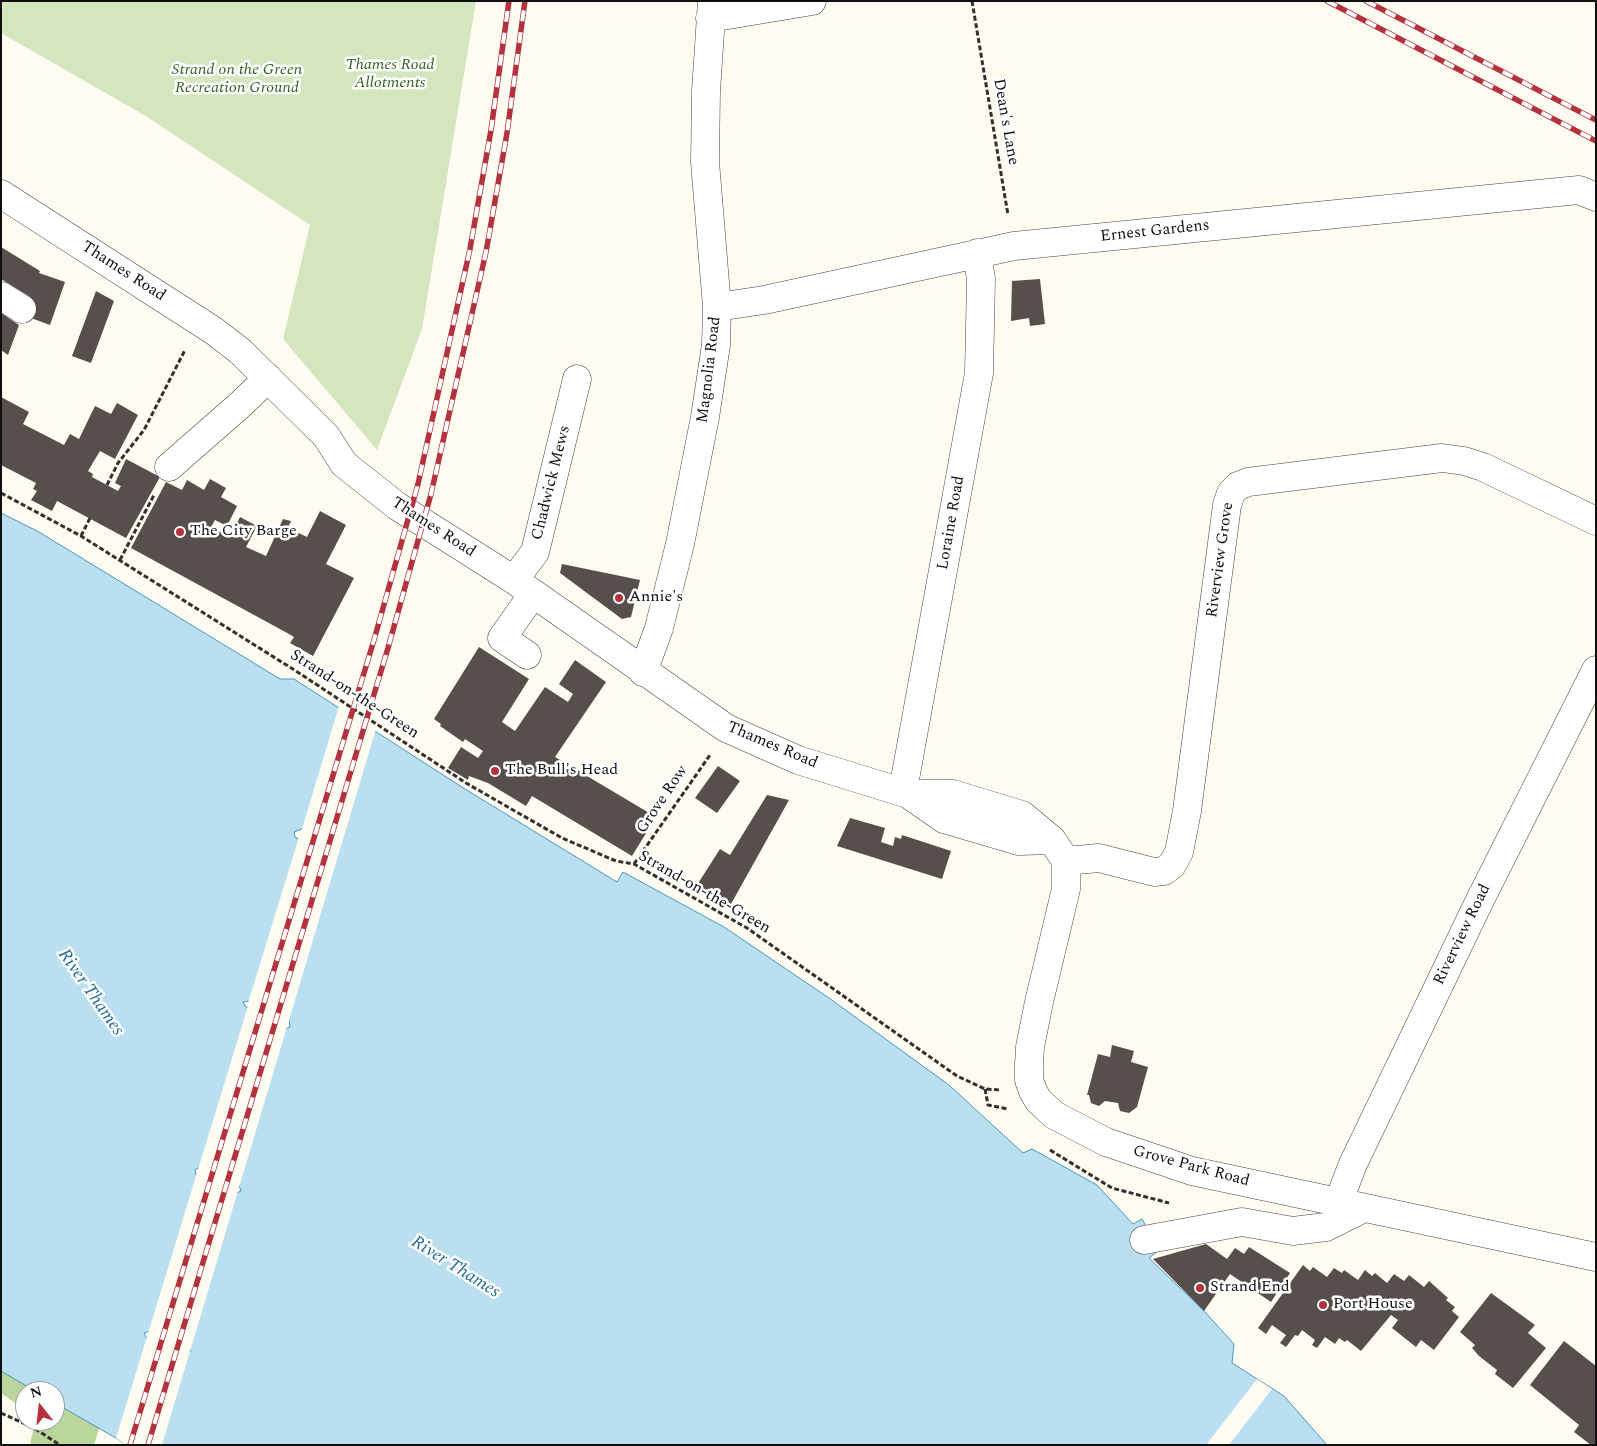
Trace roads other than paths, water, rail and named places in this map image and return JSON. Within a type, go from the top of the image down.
[{"type":"street","points":[[711,10],[812,1]]},
{"type":"street","name":"Magnolia Road","points":[[643,672],[659,628],[680,544],[707,408],[716,344],[717,307],[705,162],[706,91],[711,10]]},
{"type":"street","name":"Ernest Gardens","points":[[717,307],[764,300],[1014,246],[1580,190],[1596,197]]},
{"type":"street","name":"Thames Road","points":[[1,194],[214,331],[240,351],[326,436],[344,464],[397,506],[524,587],[643,672],[726,728],[760,745],[798,760],[906,792],[953,794],[1022,815],[1059,850]]},
{"type":"street","name":"Loraine Road","points":[[906,792],[979,373],[981,279],[977,253]]},
{"type":"street","points":[[169,467],[268,378]]},
{"type":"street","name":"Chadwick Mews","points":[[527,655],[502,638],[524,587],[535,552],[577,379]]},
{"type":"street","name":"Riverview Grove","points":[[1059,850],[1154,872],[1164,871],[1172,865],[1179,852],[1187,812],[1227,505],[1232,492],[1238,486],[1248,482],[1449,459],[1483,466],[1596,520]]},
{"type":"street","name":"Riverview Road","points":[[1351,1205],[1353,1164],[1480,900],[1596,670]]},
{"type":"street","name":"Grove Park Road","points":[[1059,850],[1066,889],[1030,1047],[1029,1080],[1038,1100],[1054,1115],[1069,1125],[1106,1142],[1192,1171],[1596,1257]]},
{"type":"street","points":[[1144,1240],[1242,1222],[1293,1231],[1326,1227],[1351,1205]]},
{"type":"water","name":"River Thames","points":[[1,513],[39,532],[280,679],[294,679],[465,789],[617,882],[623,872],[724,927],[829,998],[949,1085],[1023,1153],[1032,1149],[1097,1185],[1133,1224],[1142,1219],[1159,1250],[1149,1258],[1204,1311],[1234,1344],[1232,1363],[1284,1396],[1327,1445],[128,1445],[65,1409],[65,1381],[18,1381],[1,1371]],"holes":[[[302,829],[336,849],[337,856],[332,859],[295,837],[294,832]],[[250,1001],[289,1020],[290,1027],[285,1029],[246,1007],[243,1002]],[[200,1167],[239,1185],[241,1191],[236,1193],[196,1175],[195,1170]],[[150,1331],[189,1345],[191,1351],[185,1352],[147,1339],[144,1333]]]},
{"type":"railway","points":[[130,1445],[374,640],[418,484],[470,249],[491,130],[509,1]]},
{"type":"railway","points":[[148,1445],[388,648],[431,494],[486,252],[507,133],[525,1]]},
{"type":"railway","points":[[1327,1],[1596,141]]},
{"type":"railway","points":[[1366,1],[1596,120]]},
{"type":"place","name":"The City Barge","points":[[180,532]]},
{"type":"place","name":"Annie's","points":[[619,598]]},
{"type":"place","name":"The Bull's Head","points":[[495,771]]},
{"type":"place","name":"Strand End","points":[[1200,1288]]},
{"type":"place","name":"Port House","points":[[1323,1305]]},
{"type":"park label","name":"Thames Road Allotments","points":[[390,75]]},
{"type":"park label","name":"Strand on the Green Recreation Ground","points":[[237,80]]}]
